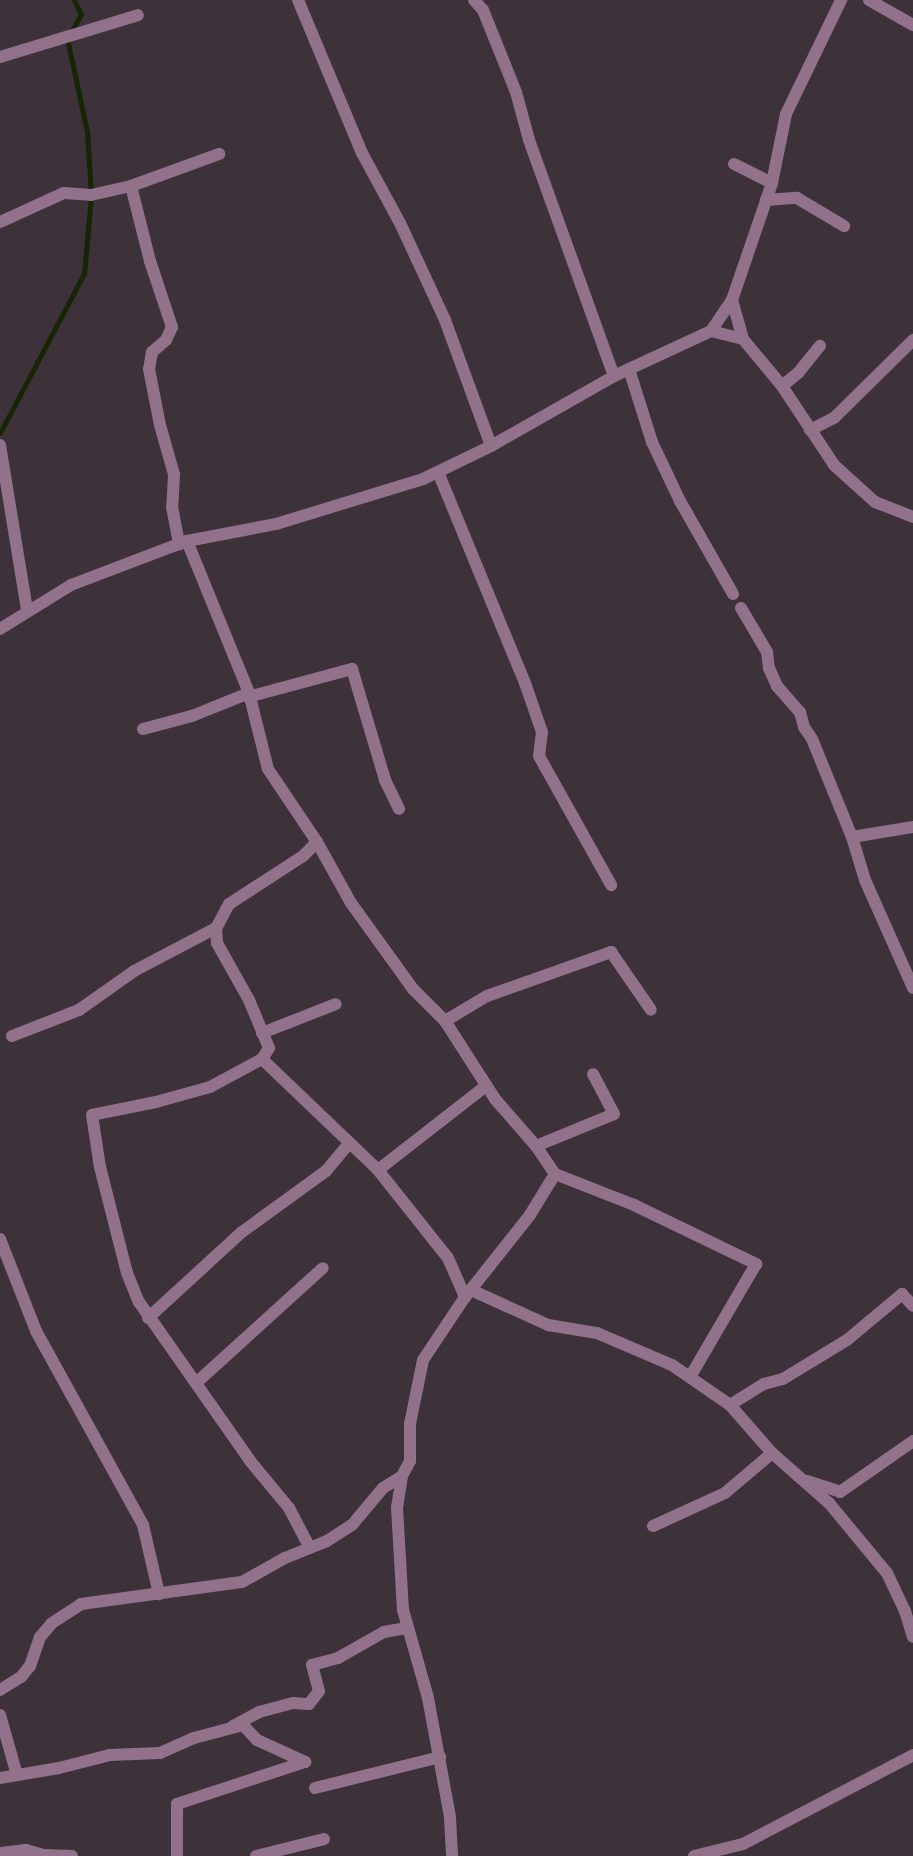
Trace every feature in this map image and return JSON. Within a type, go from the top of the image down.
[{"type":"street","points":[[298,0],[362,153],[400,223],[445,320],[491,446]]},
{"type":"street","points":[[474,0],[483,10],[516,92],[529,140],[614,376]]},
{"type":"street","points":[[0,629],[27,610],[71,585],[183,543],[276,524],[346,505],[438,472],[491,446],[614,376],[711,331],[732,300],[772,183],[786,114],[841,0]]},
{"type":"street","points":[[869,0],[913,25]]},
{"type":"street","points":[[0,57],[138,15]]},
{"type":"street","points":[[0,222],[64,193],[91,195],[131,186],[219,154]]},
{"type":"street","points":[[734,164],[772,183]]},
{"type":"street","points":[[131,186],[150,261],[172,327],[166,340],[152,352],[149,369],[160,425],[174,474],[172,507],[183,543],[248,695],[268,769],[317,842],[351,903],[413,989],[445,1021],[486,1086],[536,1146],[555,1174],[634,1205],[756,1264],[693,1372]]},
{"type":"street","points":[[766,200],[797,198],[844,226]]},
{"type":"street","points":[[732,300],[743,339],[782,386],[834,465],[875,502],[913,517]]},
{"type":"street","points":[[711,331],[743,339]]},
{"type":"street","points":[[810,430],[835,417],[913,340]]},
{"type":"street","points":[[782,386],[798,373],[820,346]]},
{"type":"street","points":[[629,369],[652,442],[680,501],[733,594]]},
{"type":"street","points":[[0,445],[27,610]]},
{"type":"street","points":[[438,472],[525,683],[542,732],[539,756],[611,885]]},
{"type":"street","points":[[741,608],[767,652],[769,668],[777,686],[800,712],[804,727],[812,739],[852,837],[865,880],[911,980]]},
{"type":"street","points":[[143,729],[192,716],[248,695],[352,669],[385,780],[399,809]]},
{"type":"street","points":[[852,837],[913,826]]},
{"type":"street","points":[[310,1548],[289,1508],[250,1462],[138,1302],[100,1167],[92,1115],[156,1102],[210,1087],[262,1059],[269,1047],[249,1000],[217,943],[216,928],[229,904],[303,856],[317,842]]},
{"type":"street","points":[[12,1036],[79,1010],[134,971],[216,928]]},
{"type":"street","points":[[445,1021],[487,996],[610,952],[651,1010]]},
{"type":"street","points":[[262,1033],[336,1004]]},
{"type":"street","points":[[262,1059],[378,1170],[448,1258],[468,1293],[548,1325],[597,1333],[672,1365],[730,1405],[772,1453],[829,1503],[887,1573],[905,1611],[913,1637]]},
{"type":"street","points":[[536,1146],[614,1114],[593,1074]]},
{"type":"street","points":[[378,1170],[486,1086]]},
{"type":"street","points":[[148,1318],[242,1232],[326,1171],[349,1144]]},
{"type":"street","points":[[452,1856],[450,1817],[428,1698],[406,1628],[397,1507],[402,1476],[410,1461],[410,1424],[423,1360],[468,1293],[530,1215],[555,1174]]},
{"type":"street","points":[[0,1239],[36,1331],[143,1525],[159,1594]]},
{"type":"street","points":[[196,1383],[323,1268]]},
{"type":"street","points":[[730,1405],[764,1384],[783,1379],[846,1340],[902,1294],[913,1306]]},
{"type":"street","points":[[803,1479],[840,1492],[913,1440]]},
{"type":"street","points":[[653,1526],[725,1493],[772,1453]]},
{"type":"street","points":[[0,1690],[21,1677],[30,1666],[40,1637],[52,1623],[81,1604],[242,1582],[285,1558],[327,1541],[352,1526],[383,1488],[402,1476]]},
{"type":"street","points":[[225,1731],[259,1712],[293,1703],[309,1704],[319,1691],[312,1665],[338,1658],[384,1632],[406,1628]]},
{"type":"street","points":[[0,1715],[18,1775]]},
{"type":"street","points":[[0,1778],[110,1755],[160,1753],[194,1738],[243,1725],[257,1740],[305,1762],[177,1804],[177,1856]]},
{"type":"street","points":[[694,1856],[743,1844],[913,1755]]},
{"type":"street","points":[[315,1788],[440,1758]]},
{"type":"street","points":[[256,1856],[324,1839]]},
{"type":"street","points":[[0,1853],[26,1850],[44,1855],[72,1856]]},
{"type":"waterway","points":[[71,32],[81,15],[74,0]]},
{"type":"waterway","points":[[0,433],[84,274],[91,195],[87,132],[67,39]]}]
